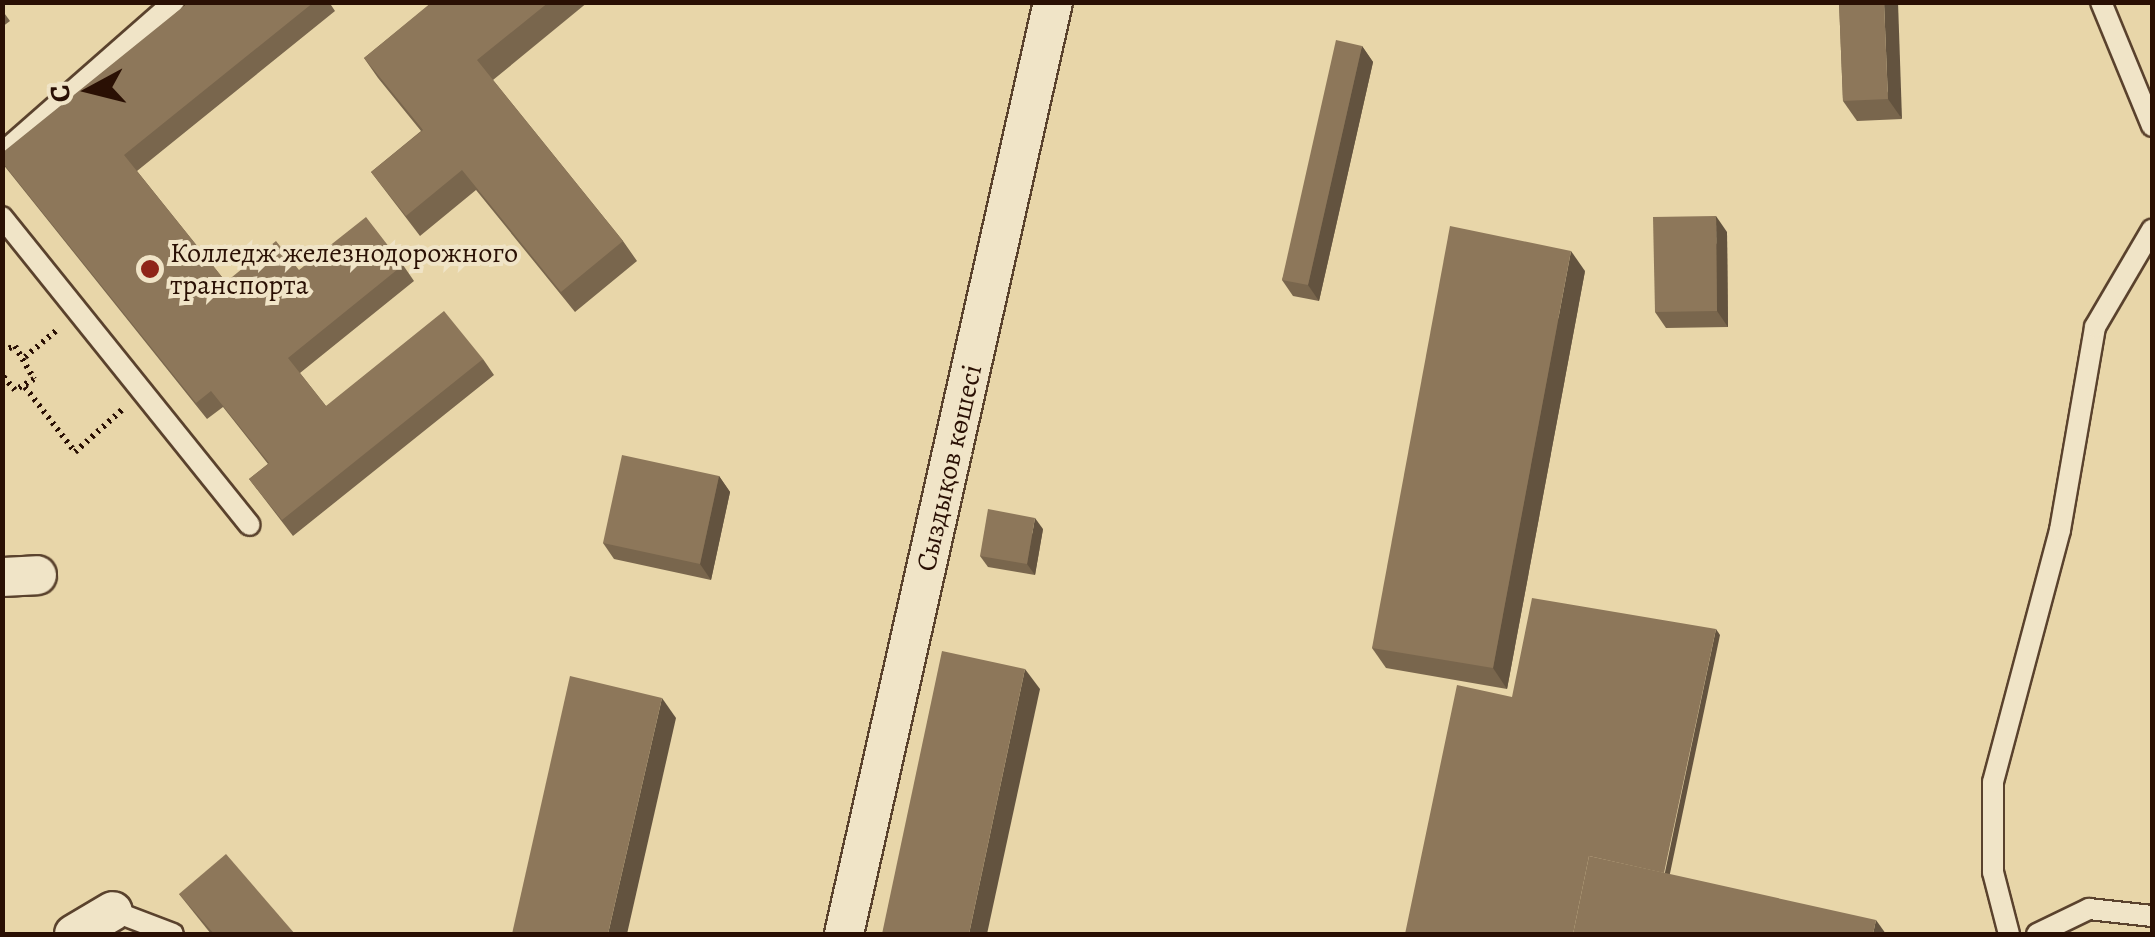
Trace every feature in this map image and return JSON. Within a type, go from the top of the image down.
[{"type":"street","name":"Сыздықов көшесі","points":[[844,934],[1053,2]]},
{"type":"street","points":[[74,934],[113,911]]},
{"type":"lane","points":[[2,153],[174,2]]},
{"type":"lane","points":[[2100,2],[2152,126]]},
{"type":"lane","points":[[2,217],[250,525]]},
{"type":"lane","points":[[2009,934],[1993,872],[1993,782],[2060,530],[2095,327],[2152,230]]},
{"type":"lane","points":[[2037,934],[2089,910],[2152,916]]},
{"type":"lane","points":[[113,911],[172,934]]},
{"type":"path","points":[[24,357],[78,312]]},
{"type":"path","points":[[2,351],[15,346],[34,379],[15,390],[2,375]]},
{"type":"path","points":[[25,386],[75,452],[143,392]]},
{"type":"building","name":"Колледж железнодорожного транспорта","points":[[189,2],[314,2],[124,155],[226,282],[276,241],[299,270],[366,217],[403,265],[288,358],[326,406],[444,311],[483,359],[282,520],[249,479],[269,463],[211,391],[196,403],[2,162],[2,153]]},
{"type":"building","points":[[432,2],[549,2],[477,60],[623,241],[561,292],[462,170],[406,216],[371,172],[423,130],[364,58]]},
{"type":"building","points":[[1839,2],[1884,2],[1888,99],[1843,101]]},
{"type":"building","points":[[1336,40],[1362,46],[1308,285],[1282,280]]},
{"type":"building","points":[[1716,216],[1717,311],[1655,312],[1653,217]]},
{"type":"building","points":[[1450,226],[1571,251],[1493,668],[1372,648]]},
{"type":"building","points":[[622,455],[719,476],[700,564],[603,543]]},
{"type":"building","points":[[988,509],[1035,518],[1027,564],[980,556]]},
{"type":"building","points":[[1532,598],[1716,629],[1664,873],[1589,856],[1573,934],[1405,934],[1457,685],[1512,697]]},
{"type":"building","points":[[942,651],[1025,669],[969,934],[882,934]]},
{"type":"building","points":[[570,676],[662,698],[608,934],[512,934]]},
{"type":"building","points":[[226,854],[295,934],[214,934],[179,894]]},
{"type":"building","points":[[1589,856],[1876,920],[1873,934],[1573,934]]},
{"type":"place","name":"Колледж железнодорожного транспорта","points":[[150,269]]}]
